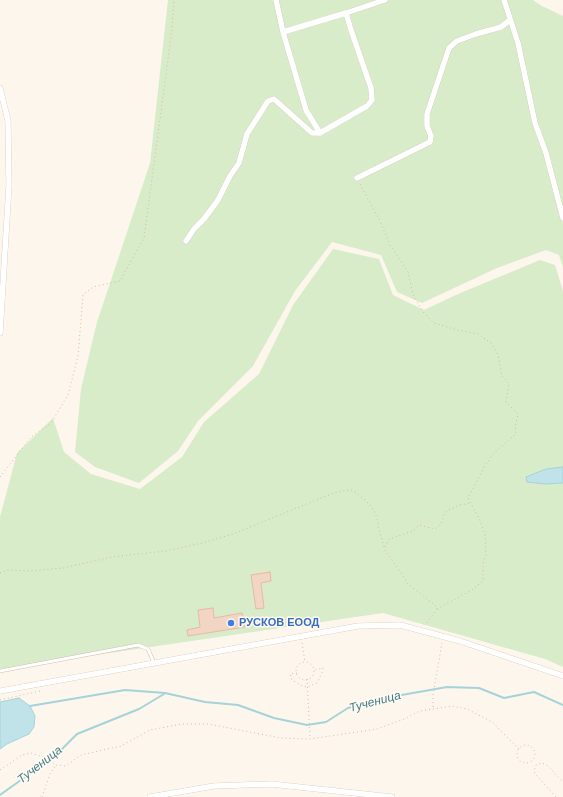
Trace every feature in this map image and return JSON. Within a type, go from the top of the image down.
[{"type":"street","points":[[276,0],[283,32],[306,110],[320,133]]},
{"type":"street","points":[[283,32],[384,0]]},
{"type":"street","points":[[504,0],[518,43],[535,123],[546,153],[563,218]]},
{"type":"street","points":[[186,241],[218,200],[239,163],[247,134],[268,101],[274,99],[312,133],[320,133],[367,106],[372,100],[372,88],[350,30],[346,13]]},
{"type":"street","points":[[357,178],[430,142],[431,136],[427,126],[427,114],[449,48],[457,41],[476,34],[501,28],[510,20]]},
{"type":"street","points":[[0,88],[8,121],[9,185],[0,333]]},
{"type":"street","points":[[0,691],[358,626],[400,625],[460,641],[563,676]]},
{"type":"street","points":[[150,797],[214,786],[271,784],[392,797]]},
{"type":"lane","points":[[0,671],[138,645],[148,649],[154,663]]},
{"type":"path","points":[[0,477],[31,438],[52,423],[68,395],[78,356],[83,295],[93,287],[120,281],[144,238],[172,30],[174,0]]},
{"type":"path","points":[[357,178],[380,221],[390,245],[408,272],[413,295],[424,313],[434,323],[457,330],[478,334],[491,343],[498,355],[502,376],[509,383],[506,402],[518,414],[515,427],[516,434],[495,452],[486,464],[468,498],[479,518],[485,534],[486,555],[483,564],[482,581],[472,590],[437,609],[431,616],[423,631]]},
{"type":"path","points":[[0,573],[8,570],[31,571],[63,568],[112,557],[166,551],[202,543],[233,534],[326,496],[341,491],[351,490],[362,497],[374,510],[384,548],[408,584],[431,601],[437,609]]},
{"type":"path","points":[[384,548],[389,539],[413,531],[419,525],[435,529],[441,524],[444,515],[448,510],[470,503]]},
{"type":"path","points":[[433,708],[434,686],[443,637]]},
{"type":"path","points":[[302,645],[305,662]]},
{"type":"path","points":[[305,662],[311,664],[314,670],[312,676],[307,679],[301,678],[297,673],[298,666],[305,662]]},
{"type":"path","points":[[297,673],[290,674],[292,680],[302,686],[307,687],[317,683],[323,668],[314,670]]},
{"type":"path","points":[[307,679],[310,739]]},
{"type":"path","points":[[0,700],[40,691]]},
{"type":"path","points":[[0,770],[22,756],[31,753],[44,757],[56,765],[66,766],[81,755],[121,746],[150,730],[182,724],[208,724],[281,738],[310,739],[377,729],[404,719],[420,711],[452,706],[467,708],[492,722],[519,749]]},
{"type":"path","points":[[532,762],[536,753],[534,748],[527,745],[519,749],[518,756],[520,761],[524,763],[532,762],[536,765]]},
{"type":"path","points":[[536,765],[542,763],[548,766],[563,782]]},
{"type":"path","points":[[42,797],[50,774],[56,765]]},
{"type":"path","points":[[536,765],[534,771],[537,776],[556,797]]},
{"type":"green space","points":[[168,0],[533,0],[563,16],[563,267],[559,255],[546,250],[497,268],[422,303],[397,292],[381,255],[332,242],[295,291],[253,366],[198,421],[178,451],[139,483],[95,467],[75,452],[81,389],[97,322],[150,163]]},
{"type":"green space","points":[[333,249],[379,259],[393,295],[424,310],[458,294],[540,260],[555,265],[563,291],[563,667],[545,659],[383,613],[0,669],[0,517],[17,453],[53,418],[64,452],[91,474],[140,489],[182,457],[204,422],[259,374],[293,305]]},
{"type":"water","points":[[563,467],[563,483],[545,484],[527,482],[526,477],[546,469]]},
{"type":"water","points":[[19,698],[30,706],[35,716],[34,727],[29,734],[7,744],[0,749],[0,702]]},
{"type":"building","points":[[270,572],[271,581],[261,583],[264,608],[256,609],[251,575]]},
{"type":"building","points":[[213,608],[214,618],[242,613],[245,627],[188,636],[187,630],[200,627],[198,610]]},
{"type":"waterway","name":"Тученица","points":[[30,706],[125,690],[165,693],[205,702],[238,705],[274,718],[307,725],[326,722],[348,708],[396,696],[447,687],[479,688],[504,698],[534,692],[563,705]]},
{"type":"waterway","name":"Тученица","points":[[0,795],[56,755],[77,734],[139,709],[164,694]]},
{"type":"place","name":"РУСКОВ ЕООД","points":[[231,623]]}]
